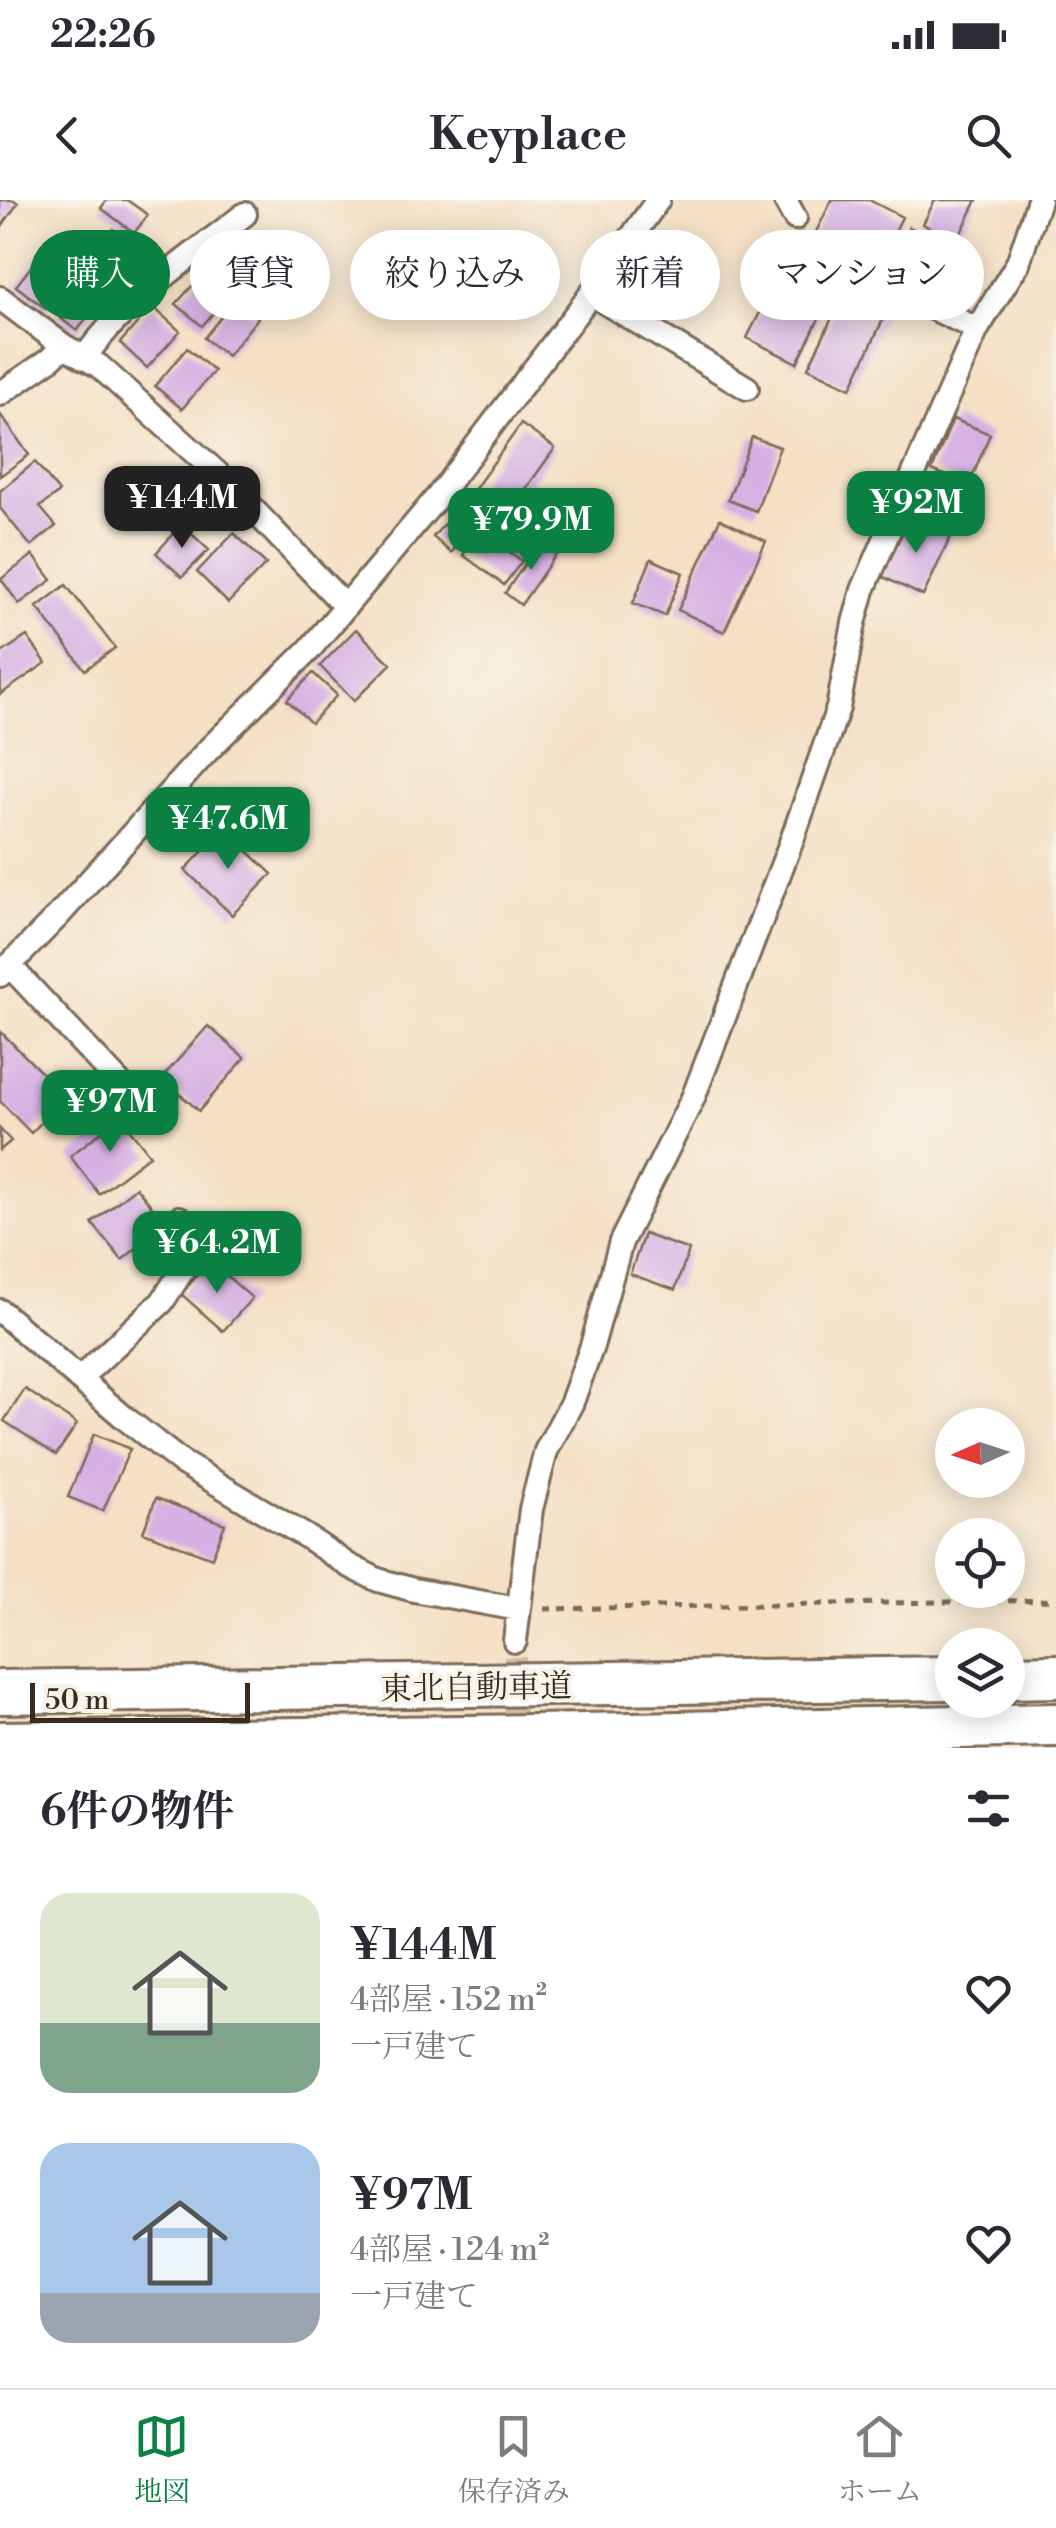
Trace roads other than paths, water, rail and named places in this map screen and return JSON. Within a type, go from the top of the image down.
[{"type":"highway","points":[[1025,1677],[1056,1676]]},
{"type":"highway","name":"東北自動車道","points":[[0,1692],[935,1678]]},
{"type":"highway","name":"東北自動車道","points":[[0,1743],[1056,1725]]},
{"type":"street","points":[[637,230],[658,200]]},
{"type":"street","points":[[515,1640],[531,1509],[546,1451],[572,1402],[622,1242],[694,1098],[792,840],[838,708],[863,590],[977,329],[1018,264],[1039,200]]},
{"type":"street","points":[[170,274],[245,214]]},
{"type":"street","points":[[0,298],[99,366],[228,484],[346,606]]},
{"type":"street","points":[[127,1091],[5,970],[208,750],[309,650],[439,495],[580,309]]},
{"type":"street","points":[[0,394],[49,360],[99,338],[115,320]]},
{"type":"street","points":[[634,320],[747,388]]},
{"type":"street","points":[[958,320],[977,329]]},
{"type":"street","points":[[79,1379],[162,1302],[194,1251],[179,1218]]},
{"type":"street","points":[[0,1311],[181,1462],[348,1565],[378,1580],[414,1590],[518,1609]]},
{"type":"tunnel","points":[[515,1641],[515,1745]]}]
